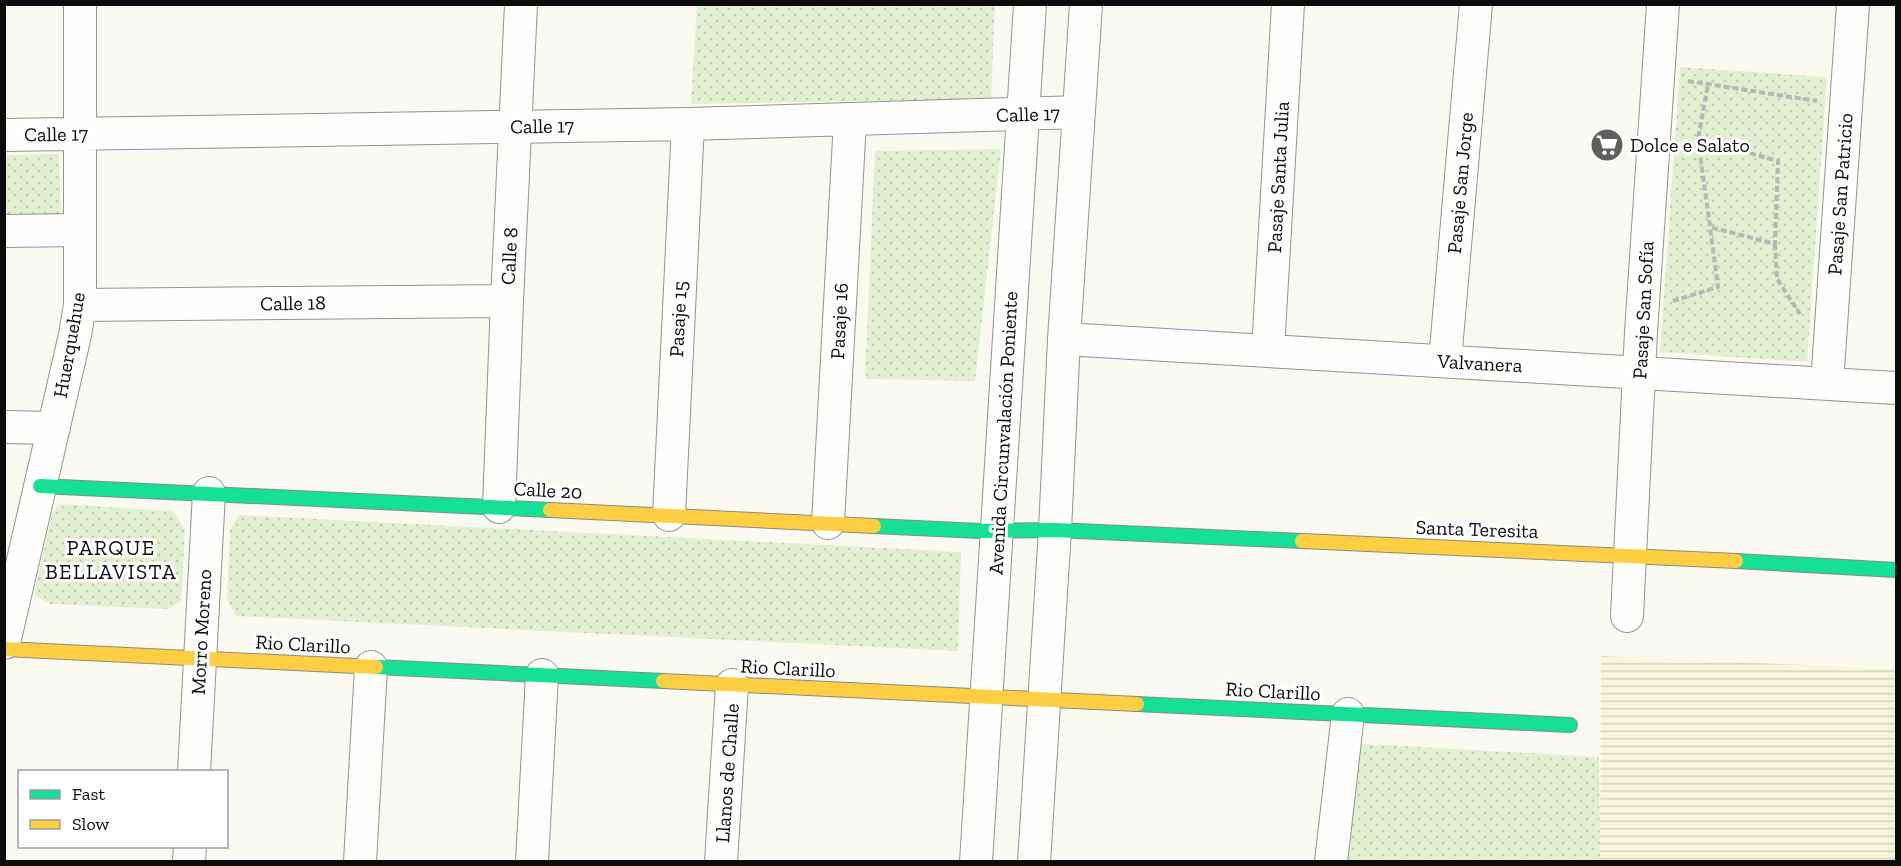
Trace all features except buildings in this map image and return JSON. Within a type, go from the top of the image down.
[{"type":"street","name":"Huerquehue","points":[[4,643],[80,305],[80,4]]},
{"type":"street","name":"Calle 8","points":[[499,507],[521,4]]},
{"type":"street","name":"Avenida Circunvalación Poniente","points":[[976,861],[1030,4]]},
{"type":"street","points":[[1034,861],[1086,4]]},
{"type":"street","name":"Pasaje Santa Julia","points":[[1268,350],[1288,4]]},
{"type":"street","name":"Pasaje San Jorge","points":[[1445,361],[1476,4]]},
{"type":"street","name":"Pasaje San Sofía","points":[[1627,616],[1643,306],[1663,4]]},
{"type":"street","name":"Pasaje San Patricio","points":[[1827,384],[1852,4]]},
{"type":"street","name":"Calle 17","points":[[4,135],[688,124],[1079,112]]},
{"type":"street","name":"Pasaje 16","points":[[828,523],[850,120]]},
{"type":"street","name":"Pasaje 15","points":[[669,515],[688,124]]},
{"type":"street","points":[[4,231],[80,230]]},
{"type":"street","name":"Calle 18","points":[[80,305],[507,300]]},
{"type":"street","name":"Valvanera","points":[[1064,339],[1896,388]]},
{"type":"street","points":[[4,427],[54,428]]},
{"type":"street","name":"Calle 20","points":[[40,486],[998,531],[1055,530]]},
{"type":"street","name":"Morro Moreno","points":[[194,770],[209,493]]},
{"type":"street","name":"Santa Teresita","points":[[1055,530],[1631,555],[1896,570]]},
{"type":"street","name":"Rio Clarillo","points":[[4,649],[1570,725]]},
{"type":"street","points":[[360,861],[371,667]]},
{"type":"street","points":[[532,861],[542,675]]},
{"type":"street","name":"Llanos de Challe","points":[[721,861],[732,685]]},
{"type":"street","points":[[1331,861],[1348,714]]},
{"type":"path","points":[[1658,75],[1846,106]]},
{"type":"path","points":[[1643,306],[1664,304],[1718,287],[1698,139],[1708,84]]},
{"type":"path","points":[[1698,139],[1778,161],[1776,279],[1810,328],[1830,334]]},
{"type":"path","points":[[1710,227],[1775,244]]},
{"type":"green space","points":[[697,5],[995,5],[991,99],[691,104]]},
{"type":"green space","points":[[1680,67],[1827,77],[1807,362],[1660,352]]},
{"type":"green space","points":[[1001,149],[975,381],[865,379],[875,151]]},
{"type":"green space","points":[[59,154],[61,215],[5,217],[4,155]]},
{"type":"green space","points":[[60,504],[173,511],[185,529],[181,601],[168,609],[50,604],[34,595],[52,513]]},
{"type":"green space","points":[[239,515],[961,552],[958,651],[236,616],[227,599],[230,529]]},
{"type":"green space","points":[[1601,656],[1896,669],[1896,861],[1600,862]]},
{"type":"green space","points":[[1350,743],[1599,757],[1600,861],[1342,862]]},
{"type":"traffic: fast","points":[[40,486],[550,510]]},
{"type":"traffic: fast","points":[[874,526],[979,531],[1055,530],[1302,541]]},
{"type":"traffic: fast","points":[[1736,561],[1896,570]]},
{"type":"traffic: fast","points":[[376,667],[663,681]]},
{"type":"traffic: fast","points":[[1137,704],[1570,725]]},
{"type":"traffic: slow","points":[[550,510],[874,526]]},
{"type":"traffic: slow","points":[[1302,541],[1736,561]]},
{"type":"traffic: slow","points":[[4,649],[376,667]]},
{"type":"traffic: slow","points":[[663,681],[1137,704]]},
{"type":"place","name":"Dolce e Salato","points":[[1607,145]]},
{"type":"district","name":"PARQUE BELLAVISTA","points":[[111,560]]}]
